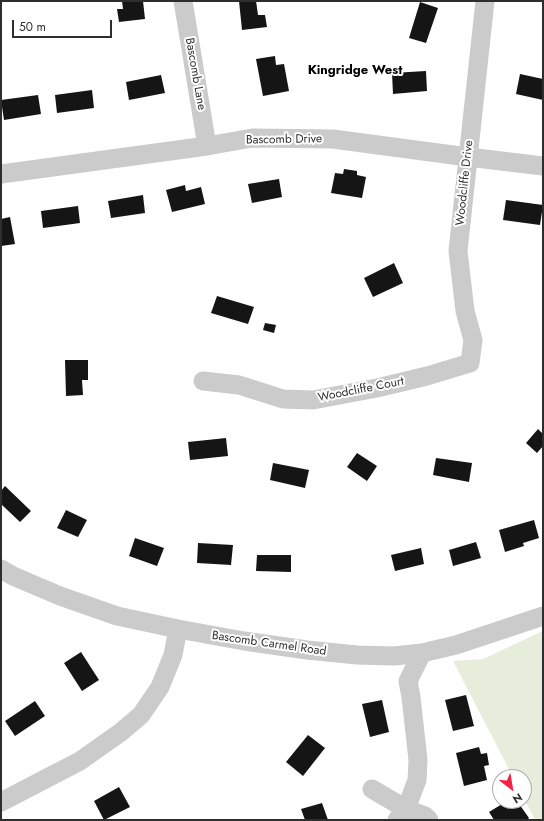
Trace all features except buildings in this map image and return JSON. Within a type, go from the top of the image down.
[{"type":"street","name":"Bascomb Lane","points":[[183,1],[208,146]]},
{"type":"street","name":"Woodcliffe Drive","points":[[470,363],[473,340],[465,311],[458,251],[484,1]]},
{"type":"street","name":"Bascomb Drive","points":[[1,174],[208,146],[252,138],[333,139],[543,166]]},
{"type":"street","name":"Woodcliffe Court","points":[[203,381],[239,385],[283,398],[313,400],[377,388],[427,376],[470,363]]},
{"type":"street","name":"Bascomb Carmel Road","points":[[1,569],[13,576],[60,596],[117,616],[178,630],[291,648],[357,655],[394,656],[422,653],[456,645],[543,616]]},
{"type":"street","points":[[1,802],[80,761],[121,732],[141,715],[160,687],[174,656],[178,630]]},
{"type":"street","points":[[401,814],[418,780],[418,760],[408,682],[422,653]]},
{"type":"street","points":[[372,789],[401,814],[425,816],[429,820]]},
{"type":"green space","points":[[543,631],[543,820],[535,820],[529,809],[532,809],[532,769],[509,769],[453,661],[483,659]]},
{"type":"district","name":"Kingridge West","points":[[355,71]]}]
